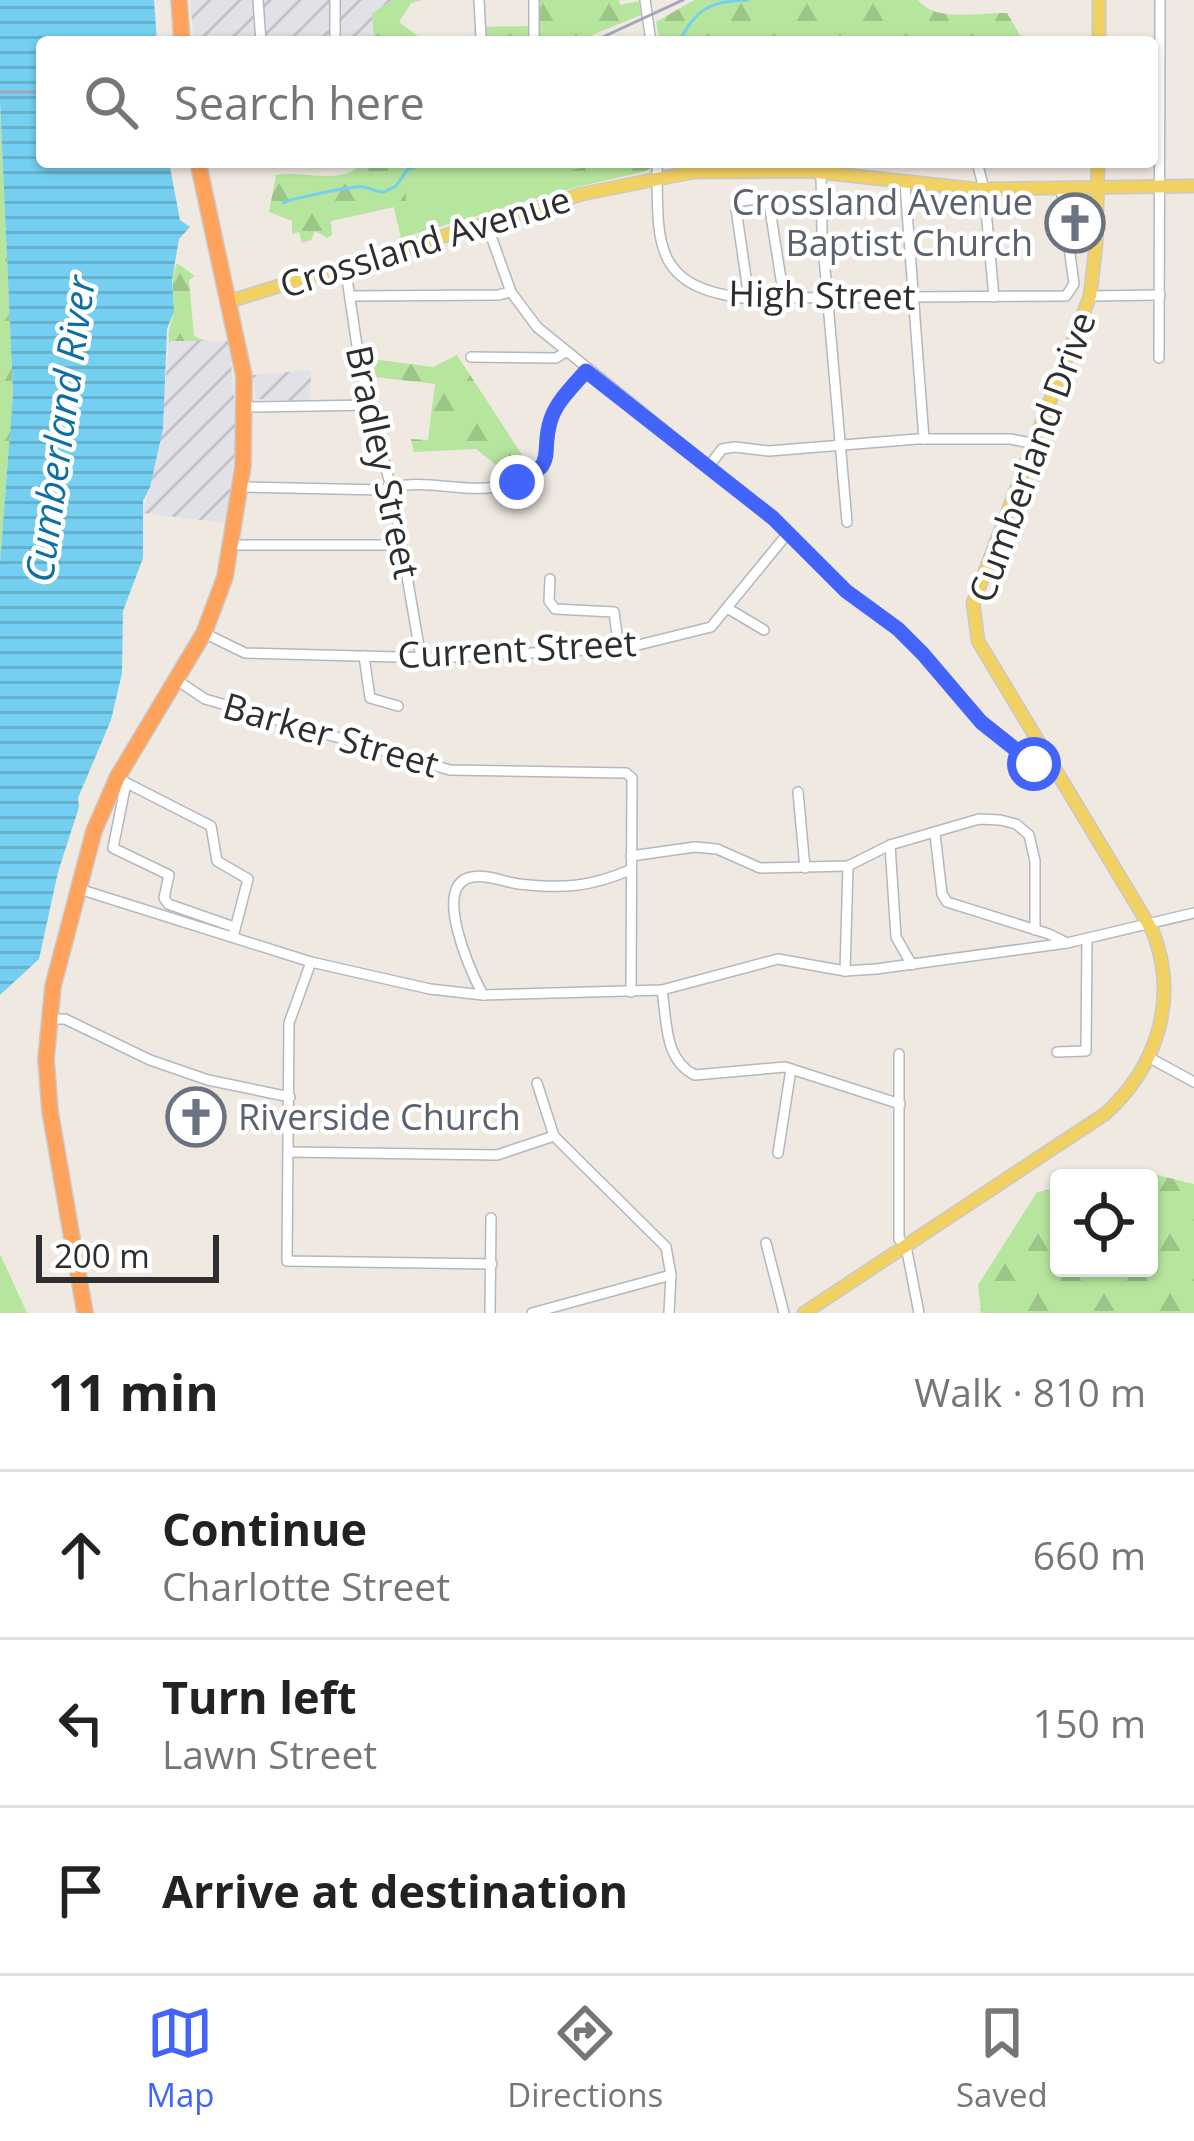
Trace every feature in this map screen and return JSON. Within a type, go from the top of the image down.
[{"type":"highway","points":[[178,0],[181,36]]},
{"type":"highway","points":[[85,1313],[50,1111],[49,1018],[94,831],[204,633],[225,577],[241,487],[247,407],[241,350],[199,168]]},
{"type":"main road","points":[[1099,0],[1099,36]]},
{"type":"main road","name":"Cumberland Drive","points":[[803,1313],[820,1309],[1105,1114],[1132,1087],[1150,1058],[1161,1023],[1160,954],[1149,923],[978,640],[973,603],[1090,296],[1098,168]]},
{"type":"main road","name":"Crossland Avenue","points":[[230,301],[486,221],[657,177],[735,170],[820,172],[984,189],[1194,186]]},
{"type":"street","points":[[258,0],[261,36]]},
{"type":"street","points":[[335,0],[335,36]]},
{"type":"street","points":[[479,0],[481,36]]},
{"type":"street","points":[[534,0],[534,35]]},
{"type":"street","points":[[645,0],[650,36]]},
{"type":"street","points":[[1159,358],[1160,0]]},
{"type":"street","points":[[657,168],[657,177]]},
{"type":"street","points":[[979,168],[994,297]]},
{"type":"street","points":[[820,172],[847,522]]},
{"type":"street","name":"High Street","points":[[657,177],[662,245],[674,271],[694,287],[749,298],[1061,297],[1072,292],[1061,188]]},
{"type":"street","points":[[905,184],[924,439]]},
{"type":"street","points":[[749,298],[735,202],[768,196],[784,298]]},
{"type":"street","points":[[486,221],[511,292],[527,317],[564,353],[788,532],[923,654],[981,722],[1048,777],[1059,776]]},
{"type":"street","name":"Bradley Street","points":[[345,265],[361,374],[390,488],[422,658]]},
{"type":"street","points":[[350,296],[511,292]]},
{"type":"street","points":[[1090,296],[1160,295]]},
{"type":"street","points":[[471,357],[556,358],[564,353]]},
{"type":"street","points":[[241,487],[490,490],[537,472],[546,463],[553,412],[586,371]]},
{"type":"street","points":[[247,407],[371,405]]},
{"type":"street","points":[[709,466],[728,448],[769,452],[924,439],[1031,443]]},
{"type":"street","name":"Current Street","points":[[204,633],[245,652],[422,658],[619,649],[707,628],[788,532]]},
{"type":"street","points":[[232,545],[401,545]]},
{"type":"street","points":[[550,579],[549,602],[555,609],[614,612],[619,649]]},
{"type":"street","points":[[728,608],[764,630]]},
{"type":"street","points":[[364,656],[370,698],[398,706]]},
{"type":"street","name":"Barker Street","points":[[178,681],[205,699],[450,770],[626,773],[632,778],[631,856]]},
{"type":"street","points":[[233,932],[248,879],[217,861],[211,826],[122,780],[113,848],[169,875],[164,898],[168,904],[233,932],[311,962],[430,989],[483,995],[662,990],[778,959],[845,971],[912,965],[1067,944],[1194,913]]},
{"type":"street","points":[[798,792],[805,868]]},
{"type":"street","points":[[631,992],[631,856],[695,847],[717,849],[760,868],[848,866],[890,844],[987,818],[1016,824],[1030,835],[1035,861],[1035,930]]},
{"type":"street","points":[[935,834],[947,902],[1067,944]]},
{"type":"street","points":[[890,844],[896,937],[912,965]]},
{"type":"street","points":[[845,971],[848,866]]},
{"type":"street","points":[[483,995],[466,962],[454,914],[455,890],[463,880],[475,876],[521,884],[592,886],[630,870]]},
{"type":"street","points":[[78,888],[233,932]]},
{"type":"street","points":[[1057,1052],[1086,1051],[1087,939]]},
{"type":"street","points":[[311,962],[289,1023],[287,1261],[492,1264]]},
{"type":"street","points":[[662,990],[673,1057],[695,1076],[791,1069],[900,1104]]},
{"type":"street","points":[[49,1018],[65,1019],[150,1060],[208,1080],[290,1096]]},
{"type":"street","points":[[899,1054],[899,1238],[906,1246],[919,1313]]},
{"type":"street","points":[[1150,1058],[1194,1082]]},
{"type":"street","points":[[778,1154],[791,1069]]},
{"type":"street","points":[[537,1083],[554,1136],[666,1247],[670,1313]]},
{"type":"street","points":[[289,1152],[496,1154],[554,1136]]},
{"type":"street","points":[[490,1313],[491,1218]]},
{"type":"street","points":[[766,1243],[784,1313]]},
{"type":"street","points":[[532,1313],[671,1275]]},
{"type":"shaded area","points":[[190,0],[393,0],[372,13],[374,36],[193,36]]},
{"type":"shaded area","points":[[169,341],[229,341],[237,430],[226,523],[143,513],[160,442]]},
{"type":"shaded area","points":[[311,370],[310,401],[256,399],[253,375]]},
{"type":"green space","points":[[393,0],[423,0],[411,3],[399,22],[418,36],[374,36],[372,13]]},
{"type":"green space","points":[[530,0],[619,0],[620,5],[639,1],[641,15],[590,36],[475,36],[474,27],[530,26]]},
{"type":"green space","points":[[694,0],[918,0],[947,14],[1007,13],[1020,36],[659,36],[656,22]]},
{"type":"green space","points":[[0,100],[13,395],[0,563]]},
{"type":"green space","points":[[384,168],[648,168],[647,171],[401,238]]},
{"type":"green space","points":[[415,168],[405,188],[408,225],[404,230],[394,207],[331,221],[332,235],[327,238],[315,231],[311,240],[302,243],[299,232],[292,234],[292,221],[269,212],[276,175],[334,176],[355,170]]},
{"type":"green space","points":[[650,168],[590,184],[561,180],[573,170]]},
{"type":"green space","points":[[177,263],[195,276],[189,280],[194,336],[206,341],[169,341]]},
{"type":"green space","points":[[457,355],[528,464],[505,472],[476,449],[414,452],[411,439],[428,440],[435,384],[367,376],[364,358],[433,367]]},
{"type":"green space","points":[[1158,1175],[1194,1184],[1194,1313],[981,1313],[978,1285],[1037,1192],[1050,1190],[1050,1277],[1158,1277]]},
{"type":"green space","points":[[0,1254],[27,1313],[0,1313]]},
{"type":"water","name":"Cumberland River","points":[[0,0],[154,0],[157,36],[36,36],[36,168],[170,168],[180,220],[190,227],[179,239],[172,280],[174,311],[167,329],[163,429],[143,501],[143,558],[123,611],[122,673],[111,720],[78,798],[39,959],[0,995],[0,563],[13,394]]},
{"type":"waterway","points":[[683,36],[705,9],[748,0]]},
{"type":"waterway","points":[[283,203],[359,187],[384,192],[412,168]]},
{"type":"railway","points":[[605,36],[683,0]]},
{"type":"railway","points":[[0,92],[36,92]]},
{"type":"place","name":"Crossland Avenue Baptist Church","points":[[1075,223]]},
{"type":"place","name":"Riverside Church","points":[[196,1117]]},
{"type":"route","points":[[517,482],[546,463],[553,412],[586,371],[773,518],[846,591],[898,629],[981,722],[1034,764]]}]
